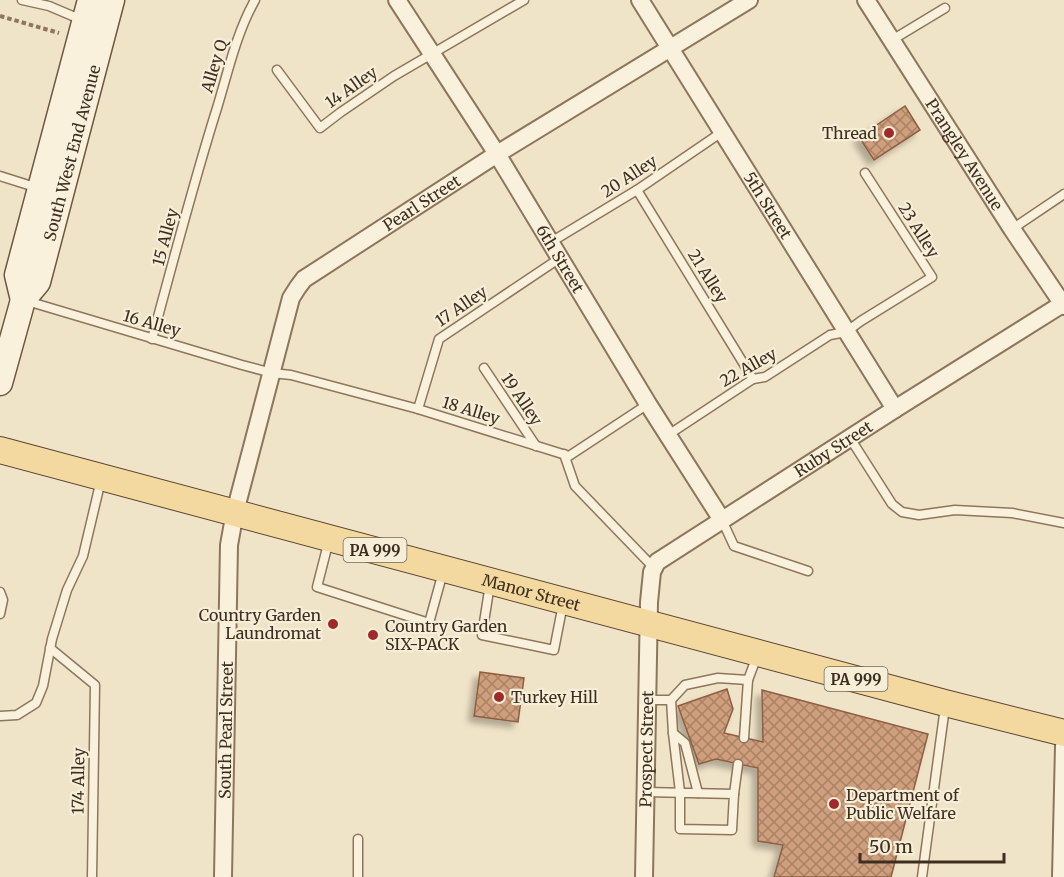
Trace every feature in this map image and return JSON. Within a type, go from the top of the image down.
[{"type":"main road","name":"South West End Avenue","points":[[0,383],[23,300],[17,275],[50,192],[86,21],[112,0]]},
{"type":"main road","name":"Manor Street","points":[[0,450],[945,704],[1064,733]]},
{"type":"street","name":"6th Street","points":[[396,0],[497,154],[648,404],[722,520]]},
{"type":"street","name":"5th Street","points":[[640,0],[895,409]]},
{"type":"street","name":"Pearl Street","points":[[235,512],[291,298],[304,279],[497,154],[749,0]]},
{"type":"street","name":"Prangley Avenue","points":[[866,0],[1012,229],[1064,304]]},
{"type":"street","name":"Ruby Street","points":[[654,568],[657,561],[1064,304]]},
{"type":"street","name":"South Pearl Street","points":[[223,877],[229,545],[235,512]]},
{"type":"street","points":[[649,623],[649,602],[654,568]]},
{"type":"street","name":"Prospect Street","points":[[645,877],[649,623]]},
{"type":"street","points":[[1061,877],[1064,746]]},
{"type":"lane","points":[[22,0],[49,6],[86,21]]},
{"type":"lane","name":"Alley Q","points":[[206,143],[246,15],[255,0]]},
{"type":"lane","points":[[431,54],[512,3],[524,0]]},
{"type":"lane","points":[[892,40],[945,8]]},
{"type":"lane","name":"14 Alley","points":[[277,70],[320,128],[394,76],[431,54]]},
{"type":"lane","name":"20 Alley","points":[[550,242],[637,190],[723,132]]},
{"type":"lane","name":"15 Alley","points":[[152,339],[206,143]]},
{"type":"lane","name":"23 Alley","points":[[846,332],[932,277],[866,173]]},
{"type":"lane","points":[[0,176],[50,192]]},
{"type":"lane","name":"21 Alley","points":[[637,190],[753,379]]},
{"type":"lane","points":[[1012,229],[1064,194]]},
{"type":"lane","name":"17 Alley","points":[[418,409],[438,339],[560,258]]},
{"type":"lane","name":"16 Alley","points":[[23,300],[272,373]]},
{"type":"lane","name":"22 Alley","points":[[668,435],[753,379],[765,377],[830,335],[846,332]]},
{"type":"lane","name":"19 Alley","points":[[484,368],[536,446]]},
{"type":"lane","name":"18 Alley","points":[[272,373],[291,375],[418,409],[564,454]]},
{"type":"lane","points":[[564,454],[569,456],[648,404]]},
{"type":"lane","points":[[850,438],[892,504],[902,512],[918,515],[955,510],[1012,513],[1064,523]]},
{"type":"lane","points":[[564,454],[575,486],[654,568]]},
{"type":"lane","points":[[0,716],[17,715],[36,703],[43,686],[52,639],[67,590],[83,556],[101,477]]},
{"type":"lane","points":[[722,520],[734,546],[808,571]]},
{"type":"lane","points":[[329,538],[317,587],[429,622],[444,568]]},
{"type":"lane","points":[[491,581],[482,635],[554,650],[564,600]]},
{"type":"lane","points":[[0,592],[3,600],[0,614]]},
{"type":"lane","name":"174 Alley","points":[[50,648],[95,685],[92,877]]},
{"type":"lane","points":[[744,738],[748,680],[759,653]]},
{"type":"lane","points":[[738,764],[732,830],[680,829],[680,792],[671,700],[685,685],[718,678],[748,680]]},
{"type":"lane","points":[[648,700],[671,700]]},
{"type":"lane","points":[[922,877],[945,704]]},
{"type":"lane","points":[[673,733],[685,743],[698,793]]},
{"type":"lane","points":[[646,792],[734,794]]},
{"type":"lane","points":[[358,839],[358,877]]},
{"type":"path","points":[[0,16],[86,21]]},
{"type":"building","name":"Thread","points":[[905,106],[920,130],[874,160],[859,137]]},
{"type":"building","name":"Turkey Hill","points":[[480,672],[524,678],[518,722],[474,716]]},
{"type":"building","name":"Department of Public Welfare","points":[[727,689],[733,709],[724,733],[763,742],[762,690],[928,734],[891,877],[774,877],[783,845],[758,841],[758,768],[716,759],[699,764],[678,706]]},
{"type":"place","name":"Thread","points":[[889,133]]},
{"type":"place","name":"Country Garden Laundromat","points":[[333,624]]},
{"type":"place","name":"Country Garden SIX-PACK","points":[[373,635]]},
{"type":"place","name":"Turkey Hill","points":[[499,697]]},
{"type":"place","name":"Department of Public Welfare","points":[[834,804]]}]
